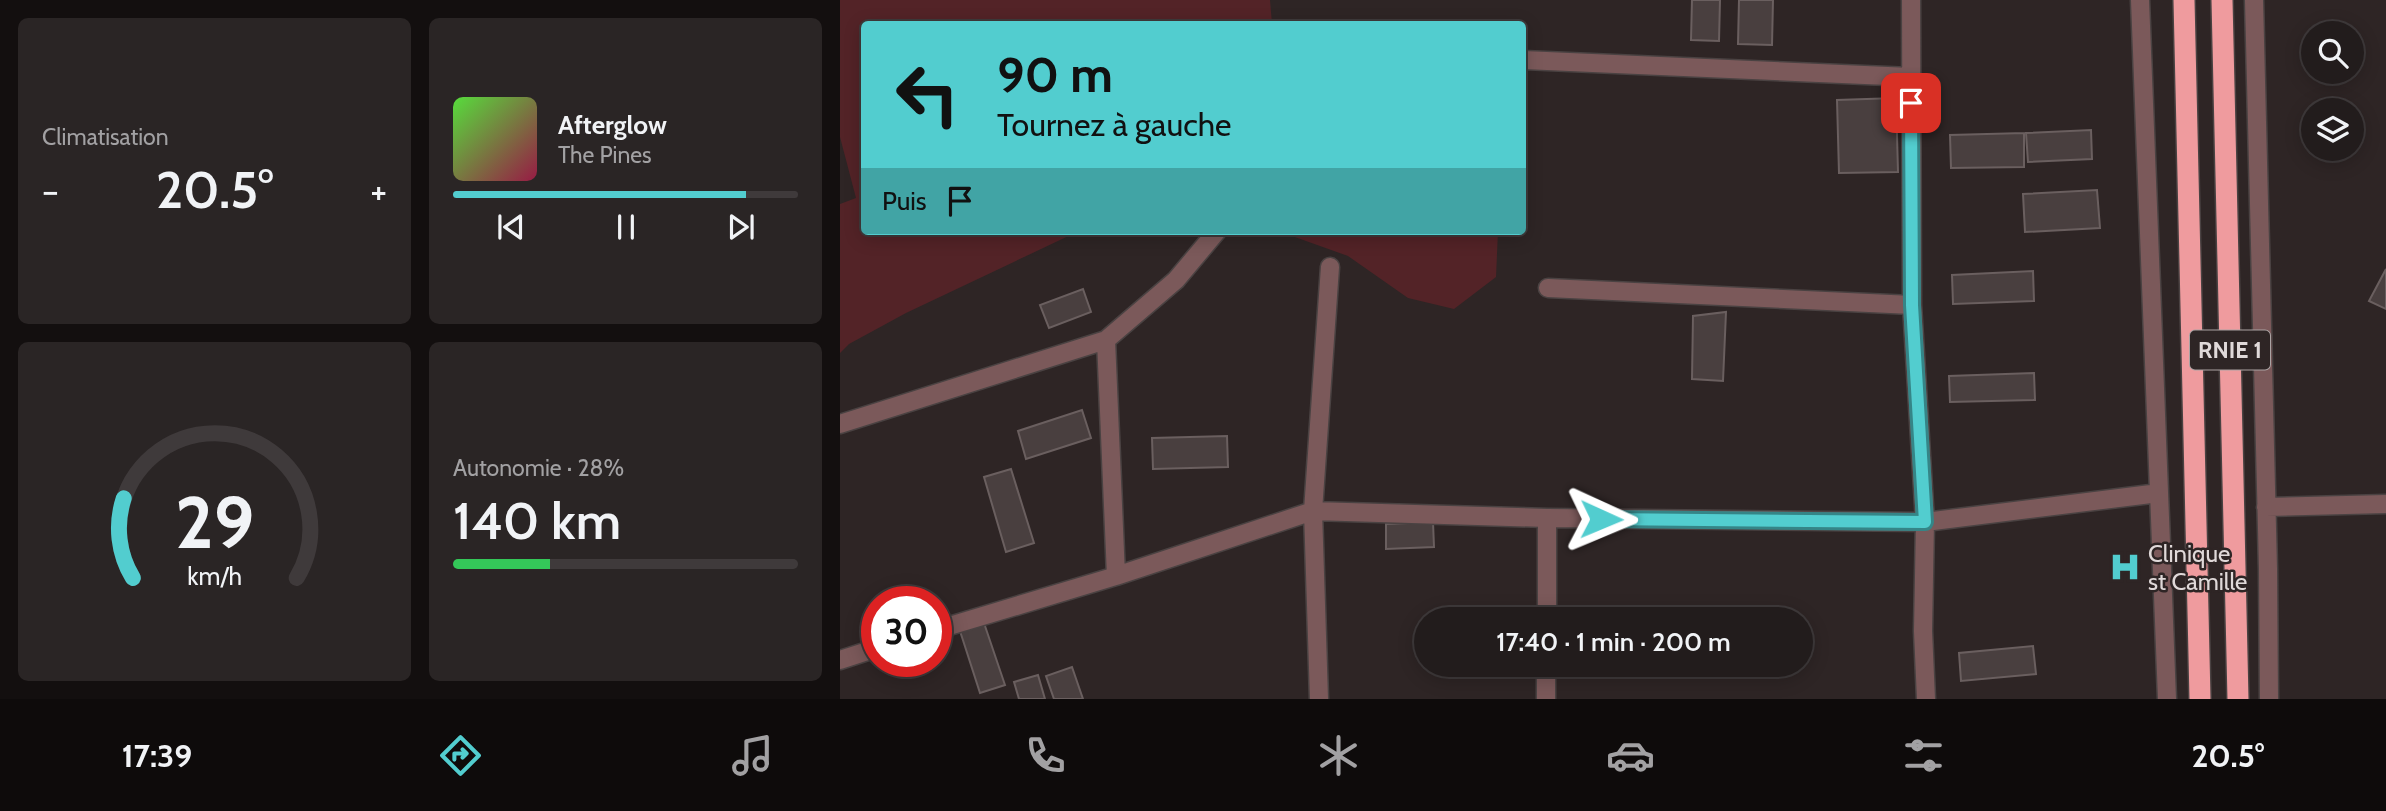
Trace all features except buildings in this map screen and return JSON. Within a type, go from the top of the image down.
[{"type":"highway","name":"RNIE 1","points":[[2184,0],[2200,699]]},
{"type":"highway","name":"RNIE 1","points":[[2222,0],[2238,699]]},
{"type":"street","points":[[1911,0],[1912,305],[1925,522],[1923,631],[1926,699]]},
{"type":"street","points":[[2140,0],[2166,699]]},
{"type":"street","points":[[2254,0],[2269,699]]},
{"type":"street","points":[[1526,60],[1911,77]]},
{"type":"street","points":[[840,424],[1106,340],[1176,280],[1214,235]]},
{"type":"street","points":[[1313,697],[1313,511],[1330,267]]},
{"type":"street","points":[[1548,288],[1912,305]]},
{"type":"street","points":[[1106,340],[1116,576]]},
{"type":"street","points":[[952,625],[1116,576],[1313,511],[1548,518],[1925,522],[2159,493]]},
{"type":"street","points":[[2266,507],[2386,504]]},
{"type":"street","points":[[1547,607],[1548,518]]},
{"type":"street","points":[[840,660],[861,654]]},
{"type":"street","points":[[1546,677],[1546,699]]},
{"type":"shaded area","points":[[840,0],[1270,0],[1272,21],[861,21],[861,235],[1071,235],[906,313],[849,344],[840,353],[840,204],[856,198],[840,137]]},
{"type":"shaded area","points":[[1289,235],[1498,235],[1496,277],[1454,309],[1408,298],[1348,256]]},
{"type":"place","name":"Clinique st Camille","points":[[2125,567]]},
{"type":"route","points":[[1601,519],[1925,522],[1912,305],[1911,103]]}]
